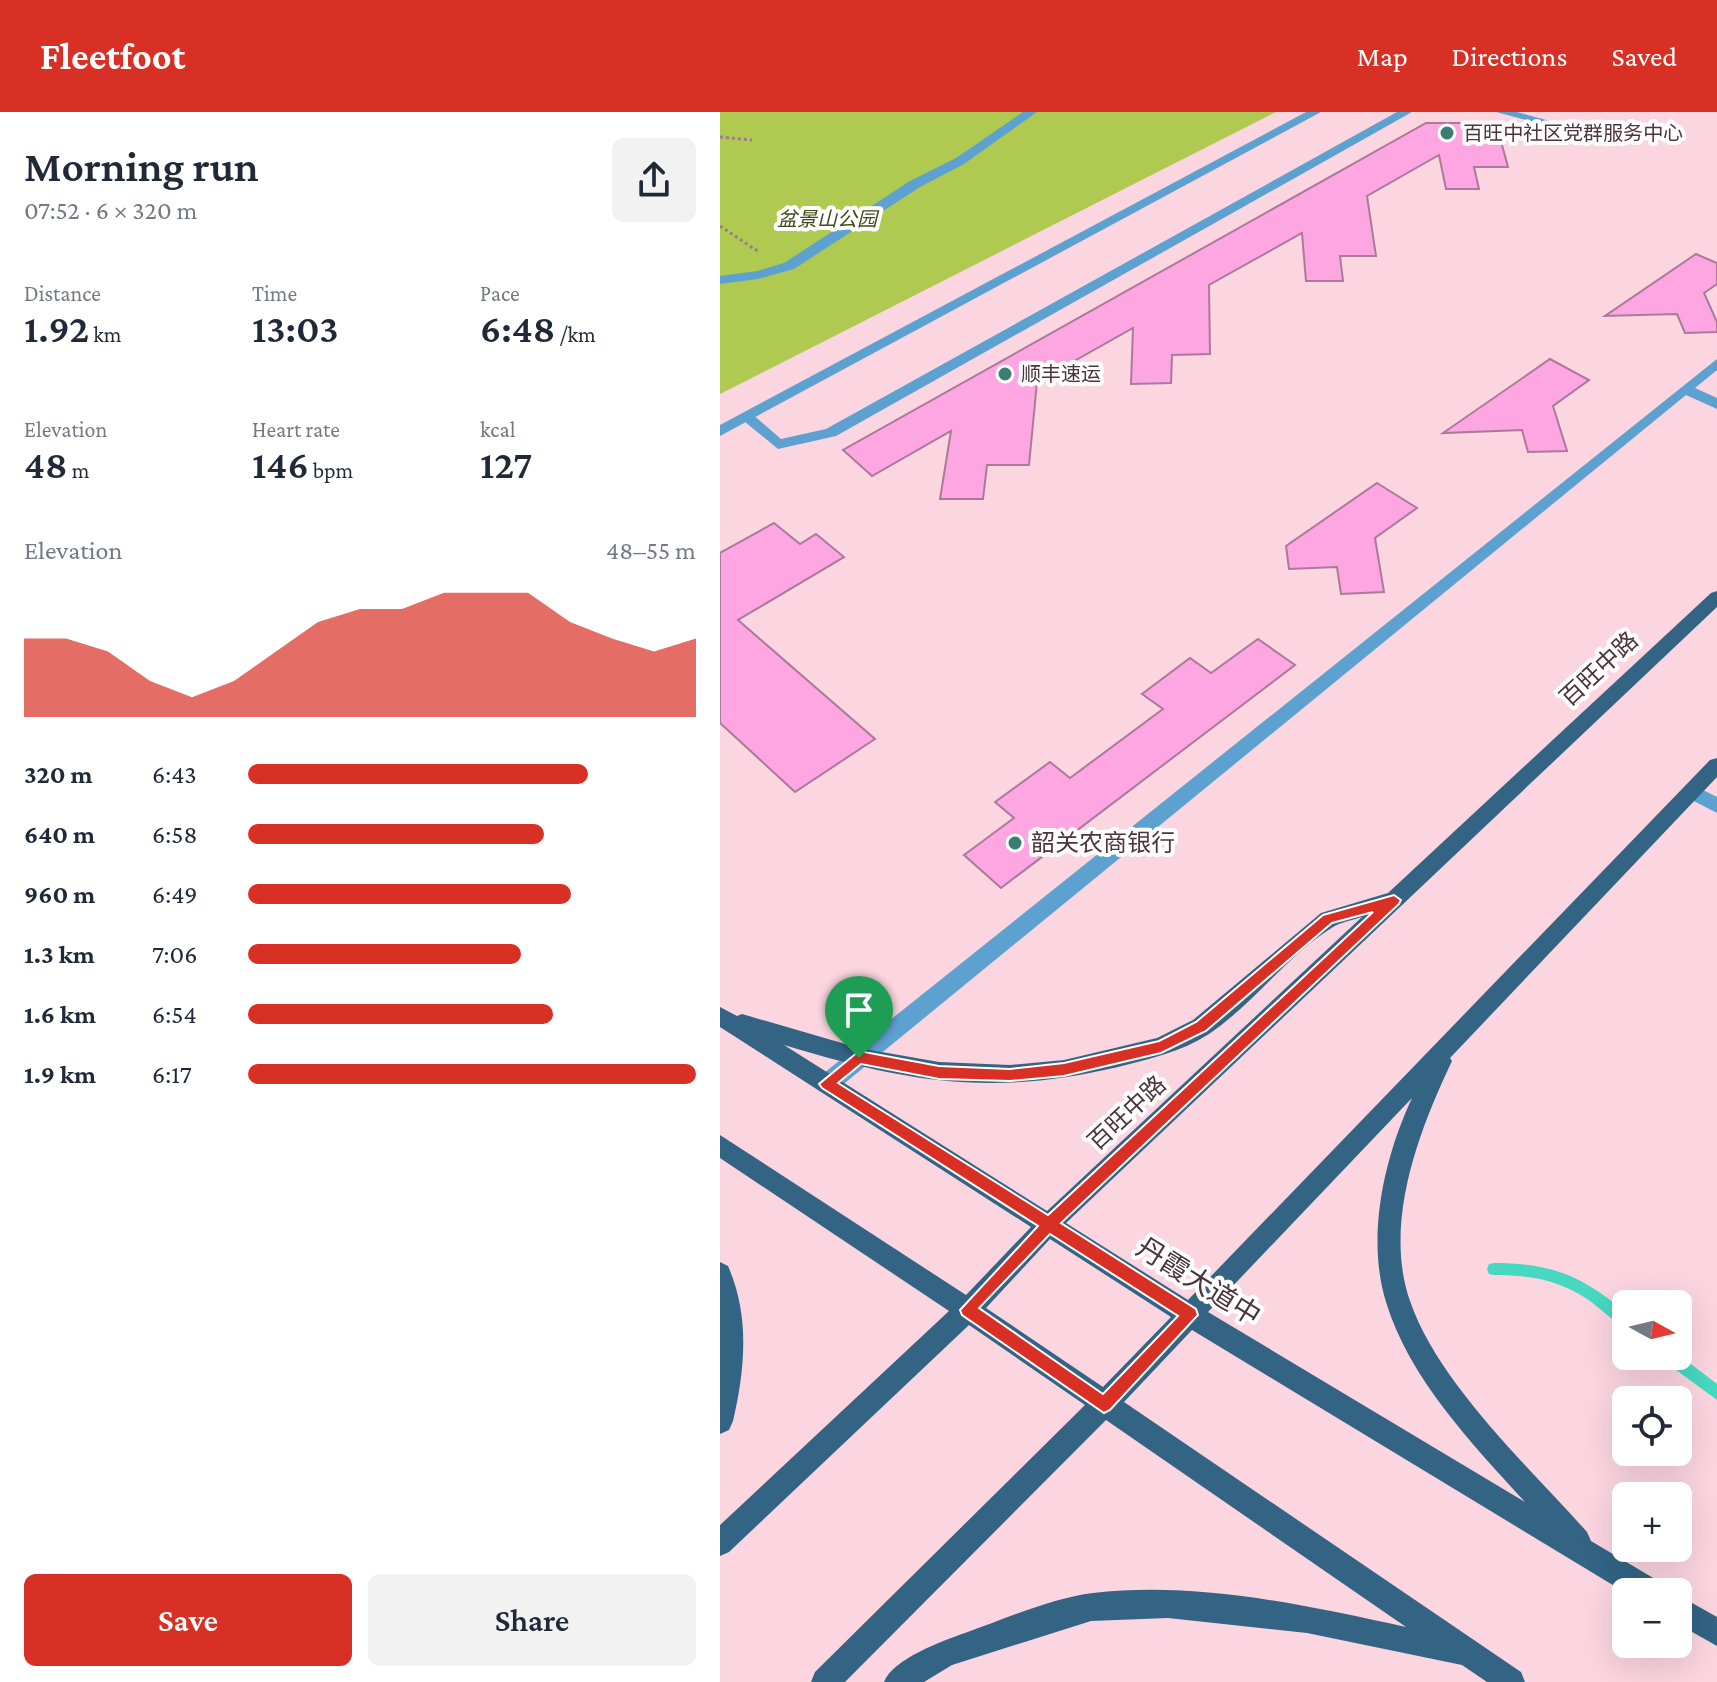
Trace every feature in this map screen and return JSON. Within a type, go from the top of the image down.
[{"type":"main road","name":"百旺中路","points":[[720,1543],[968,1310],[1049,1224],[1717,597]]},
{"type":"main road","points":[[825,1682],[1104,1404],[1717,765]]},
{"type":"main road","points":[[720,1016],[859,1058],[939,1072],[1010,1075],[1064,1070],[1161,1047],[1201,1027],[1328,919],[1394,900]]},
{"type":"main road","name":"丹霞大道中","points":[[720,1016],[1190,1315],[1627,1578]]},
{"type":"main road","points":[[1453,1040],[1416,1110],[1397,1166],[1391,1218],[1391,1269],[1399,1306],[1420,1349],[1453,1397],[1590,1555]]},
{"type":"main road","points":[[720,1145],[968,1310],[1511,1682]]},
{"type":"main road","points":[[720,1274],[733,1329],[730,1382],[720,1421]]},
{"type":"main road","points":[[898,1682],[944,1654],[1014,1629],[1091,1607],[1168,1604],[1307,1619],[1471,1655]]},
{"type":"main road","points":[[1692,1617],[1717,1632]]},
{"type":"street","points":[[720,280],[784,267],[915,184],[960,161],[1031,112]]},
{"type":"street","points":[[720,431],[1315,112]]},
{"type":"street","points":[[747,417],[778,444],[831,433],[1406,112]]},
{"type":"street","points":[[1502,112],[1581,131]]},
{"type":"street","points":[[827,1084],[1717,363]]},
{"type":"street","points":[[1685,389],[1717,404]]},
{"type":"street","points":[[1691,791],[1717,806]]},
{"type":"path","points":[[720,137],[752,140]]},
{"type":"path","points":[[720,226],[784,267]]},
{"type":"green space","name":"盆景山公园","points":[[720,112],[1276,112],[720,394]]},
{"type":"building","points":[[1426,123],[1496,123],[1508,167],[1474,167],[1479,189],[1446,189],[1439,155],[1367,196],[1376,256],[1340,256],[1343,281],[1306,281],[1302,233],[1209,285],[1210,354],[1172,355],[1171,383],[1131,384],[1133,328],[1037,382],[1029,465],[987,465],[983,499],[940,499],[951,431],[872,476],[843,450]]},
{"type":"building","points":[[1696,254],[1717,263],[1717,284],[1704,293],[1717,322],[1717,332],[1685,333],[1677,314],[1605,316]]},
{"type":"building","points":[[1550,359],[1589,380],[1553,406],[1567,451],[1528,452],[1522,430],[1443,433]]},
{"type":"building","points":[[1377,483],[1417,508],[1375,538],[1384,592],[1341,594],[1337,567],[1289,569],[1286,546]]},
{"type":"building","points":[[774,523],[800,544],[816,534],[844,557],[738,620],[875,739],[795,792],[720,723],[720,553]]},
{"type":"building","points":[[1258,639],[1295,665],[1001,888],[964,855],[1014,818],[995,802],[1050,762],[1070,778],[1163,709],[1142,694],[1190,658],[1211,673]]},
{"type":"waterway","points":[[1494,1269],[1551,1274],[1580,1287],[1612,1310]]},
{"type":"waterway","points":[[1687,1370],[1717,1393]]},
{"type":"place","name":"百旺中社区党群服务中心","points":[[1447,133]]},
{"type":"place","name":"顺丰速运","points":[[1005,374]]},
{"type":"place","name":"韶关农商银行","points":[[1015,843]]},
{"type":"route","points":[[859,1058],[827,1084],[1049,1224],[968,1310],[1104,1404],[1190,1315],[1049,1224],[1394,900],[1328,919],[1201,1027],[1161,1047],[1064,1070],[1010,1075],[939,1072],[859,1058]]}]
